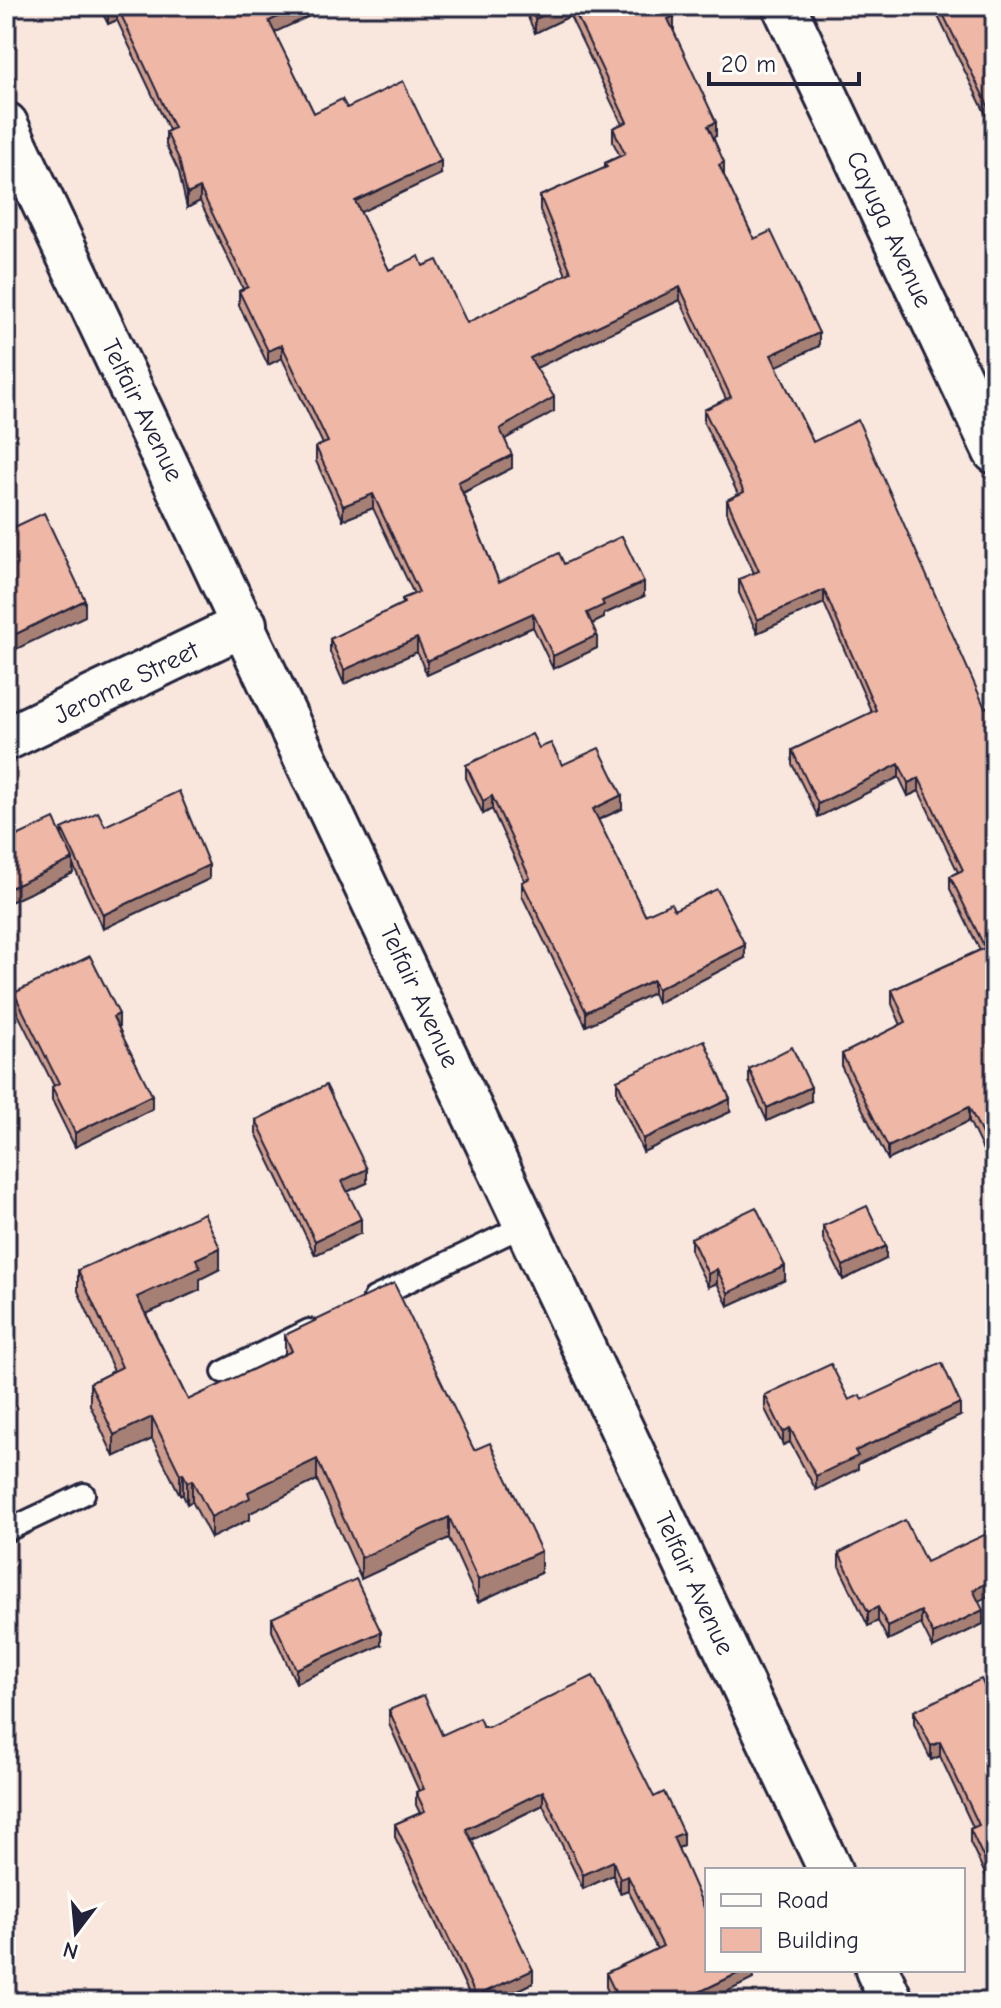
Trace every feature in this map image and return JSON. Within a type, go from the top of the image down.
[{"type":"street","name":"Cayuga Avenue","points":[[784,6],[995,452]]},
{"type":"street","name":"Telfair Avenue","points":[[6,124],[245,624],[829,1868]]},
{"type":"street","name":"Jerome Street","points":[[6,739],[245,624]]},
{"type":"street","points":[[878,1972],[892,2002]]},
{"type":"lane","points":[[361,1305],[527,1224]]},
{"type":"lane","points":[[223,1372],[333,1318]]},
{"type":"lane","points":[[6,1531],[84,1494]]},
{"type":"building","points":[[117,6],[301,6],[269,21],[314,113],[342,99],[347,108],[403,81],[441,161],[355,201],[389,270],[419,256],[423,266],[437,260],[467,323],[571,272],[540,196],[607,167],[605,163],[625,154],[613,128],[627,122],[572,6],[670,6],[674,16],[668,19],[716,122],[708,126],[724,162],[719,165],[754,239],[771,231],[819,333],[771,355],[813,442],[858,420],[985,708],[992,705],[995,711],[995,1161],[969,1107],[888,1147],[842,1054],[906,1022],[892,990],[985,948],[950,876],[963,870],[919,778],[908,783],[899,764],[818,804],[792,750],[876,710],[824,590],[757,620],[739,579],[759,571],[727,500],[744,492],[704,410],[731,397],[680,287],[530,358],[554,397],[500,429],[512,455],[458,482],[499,582],[559,553],[564,564],[622,536],[644,582],[602,601],[604,605],[587,613],[597,635],[553,656],[533,613],[427,661],[417,638],[344,670],[330,639],[404,603],[402,599],[419,592],[373,494],[343,506],[316,447],[328,442],[282,345],[268,351],[239,291],[248,287],[200,188],[187,194],[179,159],[166,132],[174,128]]},
{"type":"building","points":[[529,6],[564,6],[535,19]]},
{"type":"building","points":[[939,6],[995,6],[995,120]]},
{"type":"building","points":[[44,513],[85,600],[6,639],[6,531]]},
{"type":"building","points":[[532,734],[539,748],[551,743],[562,765],[599,748],[622,795],[593,809],[645,915],[671,903],[674,910],[717,889],[745,945],[657,989],[653,980],[586,1012],[522,882],[530,878],[492,796],[483,801],[466,765]]},
{"type":"building","points":[[179,791],[209,865],[103,915],[62,829],[98,812],[105,826]]},
{"type":"building","points":[[54,819],[73,859],[6,890],[6,841]]},
{"type":"building","points":[[90,956],[119,1014],[113,1017],[152,1095],[75,1133],[52,1087],[59,1083],[14,993]]},
{"type":"building","points":[[704,1040],[730,1099],[643,1139],[617,1080]]},
{"type":"building","points":[[792,1047],[811,1087],[767,1108],[749,1069]]},
{"type":"building","points":[[326,1085],[367,1169],[342,1181],[361,1219],[315,1241],[256,1120]]},
{"type":"building","points":[[867,1206],[886,1246],[843,1266],[823,1226]]},
{"type":"building","points":[[756,1207],[785,1266],[728,1293],[717,1269],[708,1274],[691,1238]]},
{"type":"building","points":[[204,1213],[220,1248],[196,1259],[200,1268],[137,1297],[188,1400],[292,1351],[285,1335],[394,1283],[474,1450],[490,1443],[541,1551],[478,1580],[449,1517],[361,1558],[317,1459],[248,1492],[250,1498],[211,1517],[192,1480],[187,1482],[183,1473],[180,1474],[152,1417],[114,1435],[90,1383],[122,1367],[78,1270]]},
{"type":"building","points":[[942,1363],[960,1403],[855,1451],[858,1456],[816,1476],[790,1428],[783,1432],[765,1395],[831,1364],[849,1400],[860,1395],[862,1400]]},
{"type":"building","points":[[905,1520],[926,1562],[995,1530],[995,1579],[973,1590],[983,1610],[933,1634],[921,1611],[888,1627],[878,1607],[868,1612],[839,1553]]},
{"type":"building","points":[[356,1579],[381,1632],[296,1669],[272,1618]]},
{"type":"building","points":[[593,1676],[654,1797],[664,1792],[683,1833],[673,1837],[705,1909],[705,1972],[741,1972],[697,1993],[702,2002],[620,2002],[606,1973],[663,1946],[628,1876],[620,1879],[613,1861],[583,1875],[543,1791],[466,1829],[533,1970],[476,1996],[395,1824],[425,1811],[416,1792],[424,1789],[389,1710],[424,1695],[442,1735],[479,1718],[483,1727]]},
{"type":"building","points":[[981,1679],[995,1709],[995,1882],[970,1829],[979,1825],[940,1742],[931,1746],[914,1711]]}]
